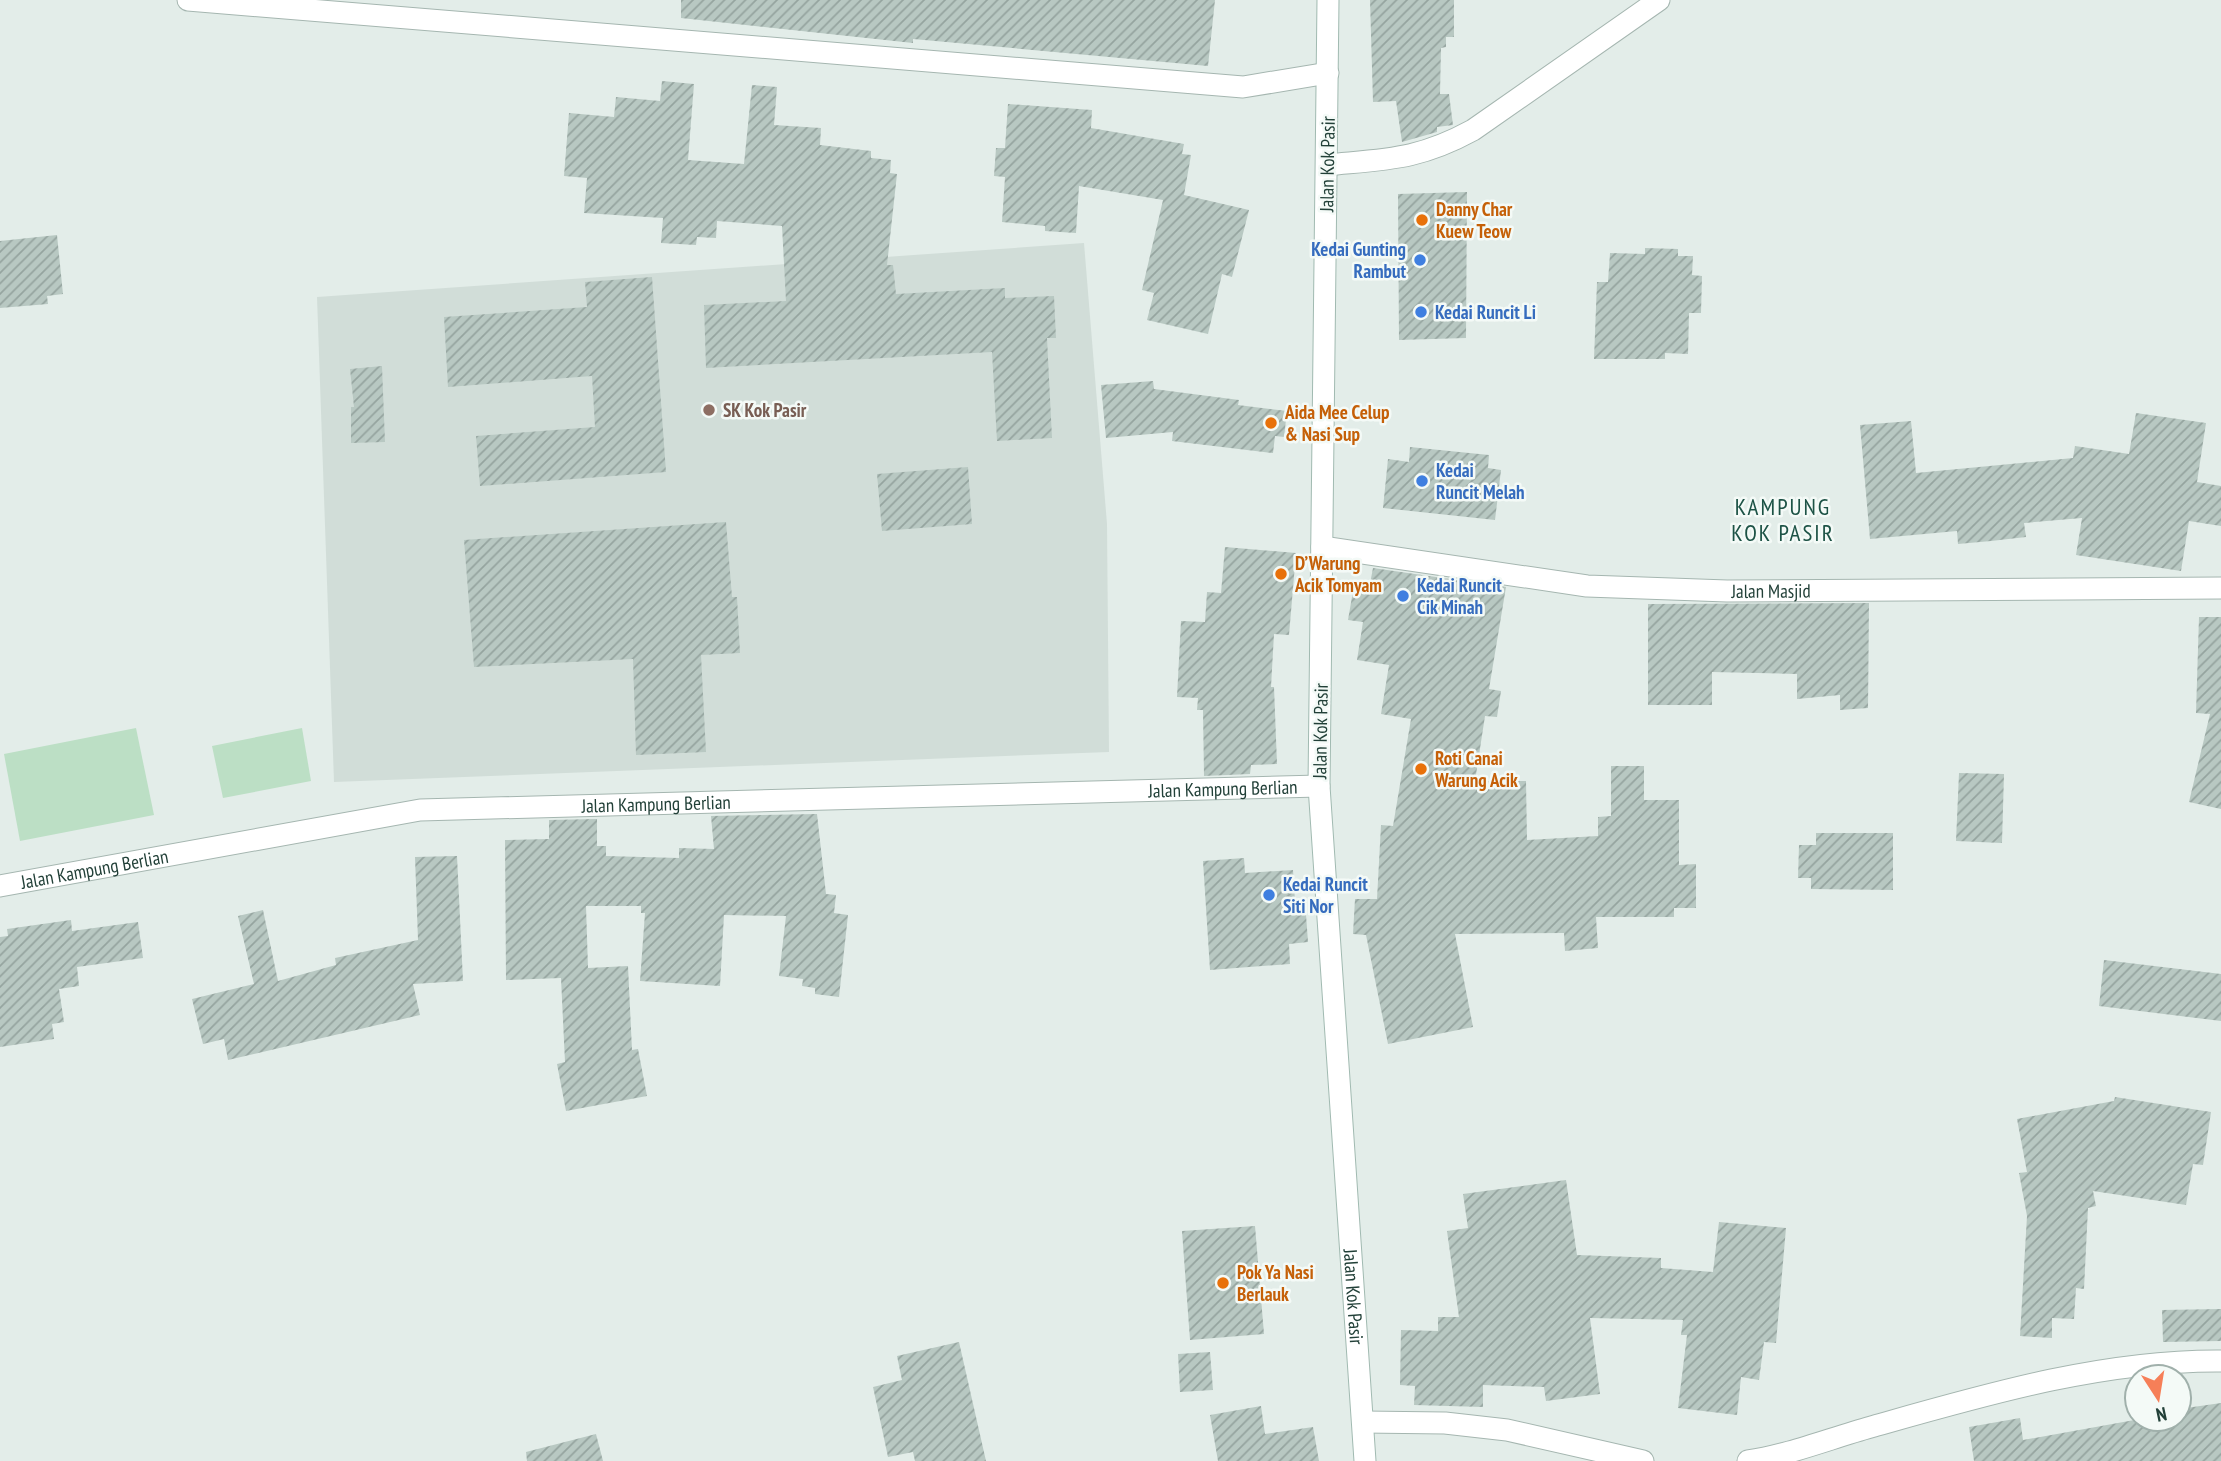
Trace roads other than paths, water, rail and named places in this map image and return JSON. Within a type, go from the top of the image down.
[{"type":"street","points":[[188,0],[1243,87],[1328,74]]},
{"type":"street","name":"Jalan Kok Pasir","points":[[1328,0],[1319,786],[1334,1038],[1365,1461]]},
{"type":"street","points":[[1327,164],[1412,157],[1442,147],[1473,130],[1659,0]]},
{"type":"street","name":"Jalan Masjid","points":[[1322,547],[1587,586],[1727,591],[2221,588]]},
{"type":"street","name":"Jalan Kampung Berlian","points":[[0,886],[420,810],[1319,786]]},
{"type":"street","points":[[1748,1461],[1984,1395],[2042,1382],[2152,1365],[2221,1361]]},
{"type":"street","points":[[1363,1422],[1445,1423],[1507,1430],[1643,1461]]},
{"type":"place","name":"Danny Char Kuew Teow","points":[[1422,220]]},
{"type":"place","name":"Kedai Gunting Rambut","points":[[1420,260]]},
{"type":"place","name":"Kedai Runcit Li","points":[[1421,312]]},
{"type":"place","name":"SK Kok Pasir","points":[[709,410]]},
{"type":"place","name":"Aida Mee Celup & Nasi Sup","points":[[1271,423]]},
{"type":"place","name":"Kedai Runcit Melah","points":[[1422,481]]},
{"type":"place","name":"D’Warung Acik Tomyam","points":[[1281,574]]},
{"type":"place","name":"Kedai Runcit Cik Minah","points":[[1403,596]]},
{"type":"place","name":"Roti Canai Warung Acik","points":[[1421,769]]},
{"type":"place","name":"Kedai Runcit Siti Nor","points":[[1269,895]]},
{"type":"place","name":"Pok Ya Nasi Berlauk","points":[[1223,1283]]},
{"type":"district","name":"KAMPUNG KOK PASIR","points":[[1783,520]]}]
